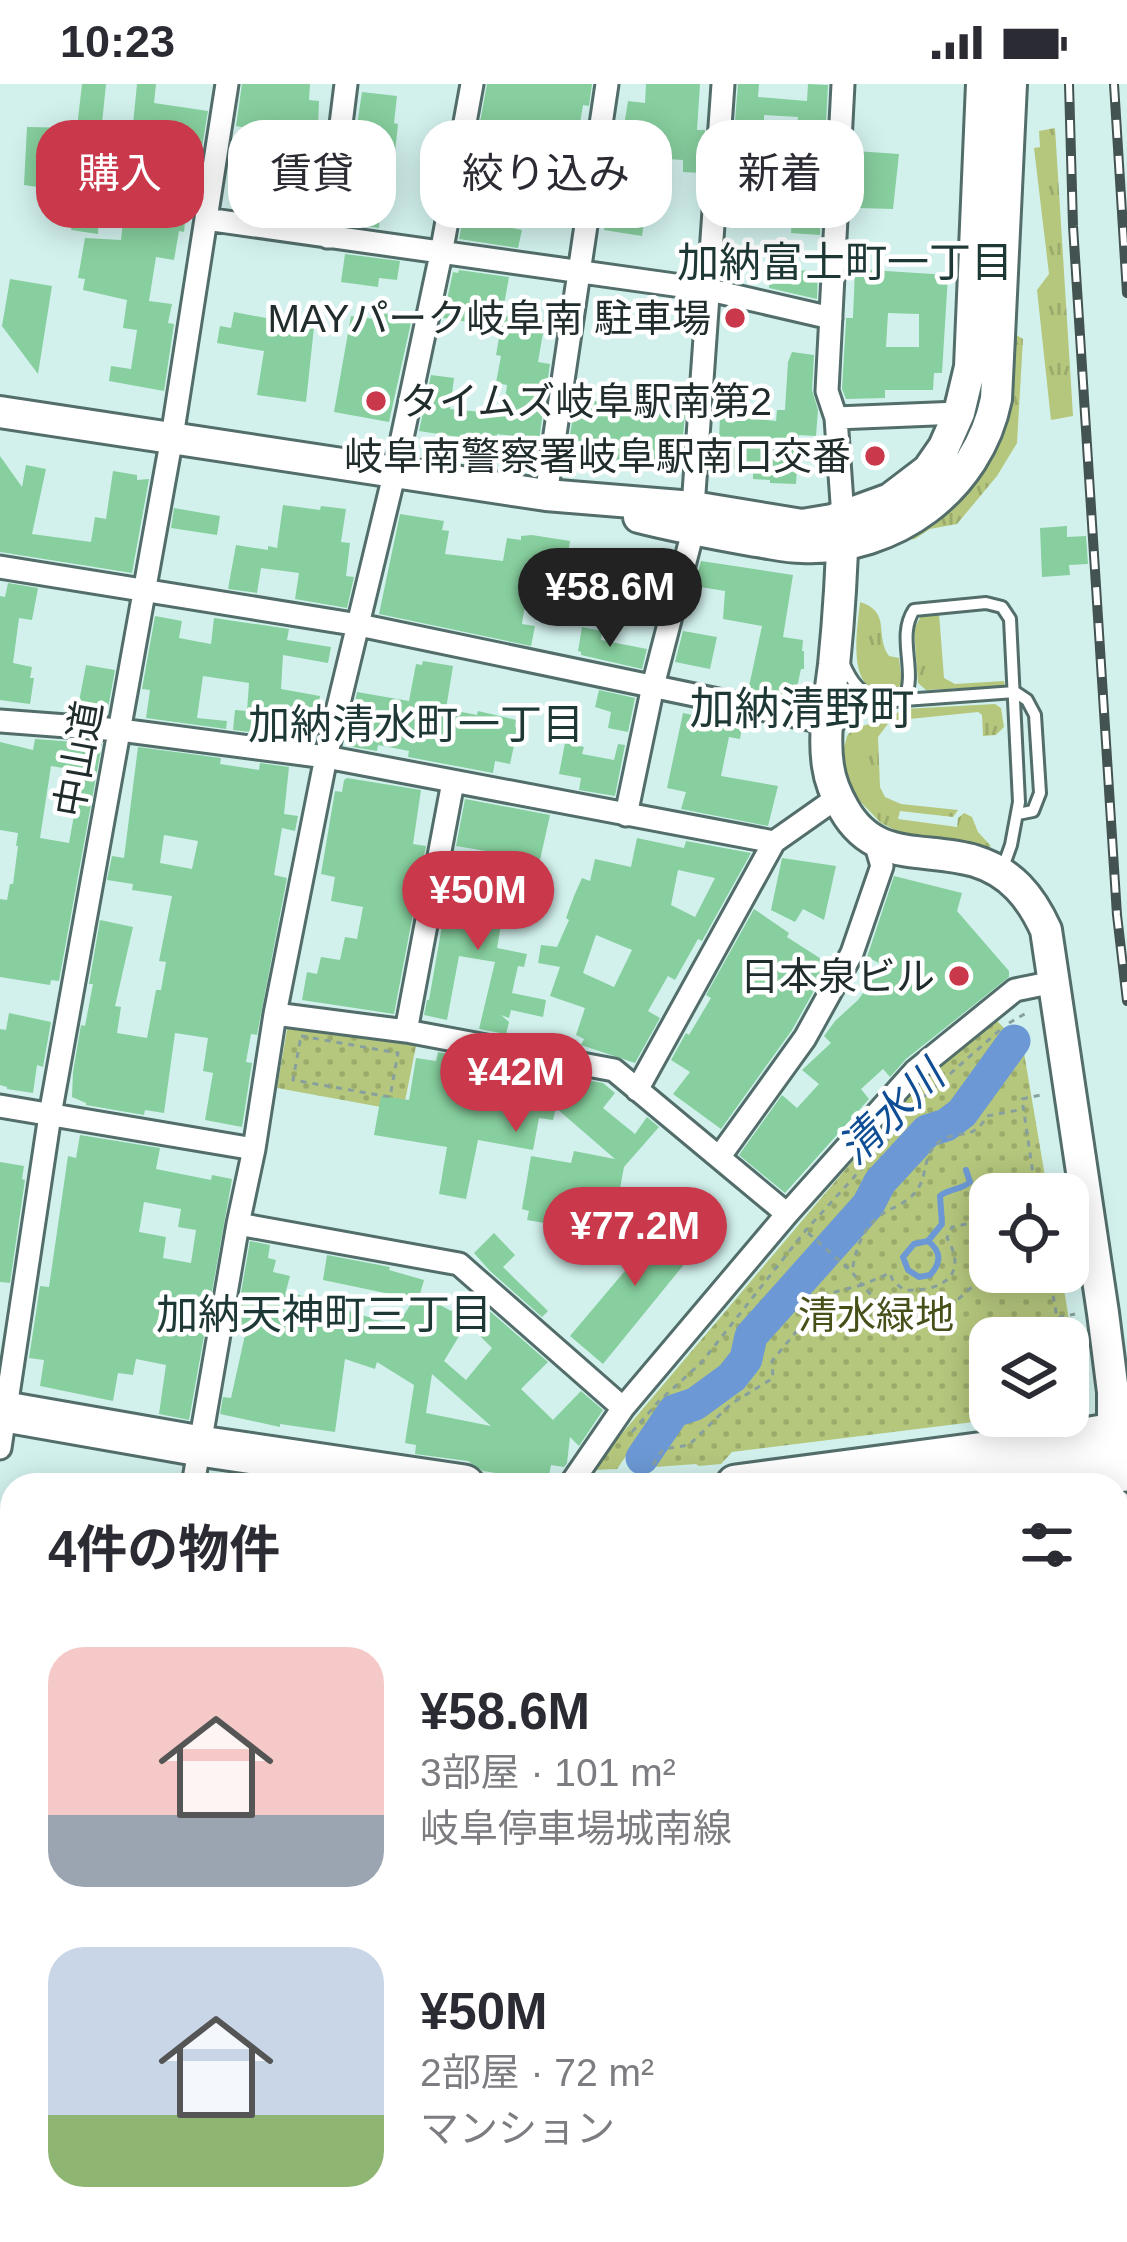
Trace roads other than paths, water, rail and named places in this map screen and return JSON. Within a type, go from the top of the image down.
[{"type":"highway","points":[[2,1429],[248,1473]]},
{"type":"highway","points":[[197,1465],[304,1473]]},
{"type":"highway","points":[[977,1473],[1118,1466]]},
{"type":"highway","points":[[1067,1473],[1118,1466]]},
{"type":"street","name":"中山道","points":[[2,1429],[50,1115],[172,436],[227,84]]},
{"type":"street","points":[[327,237],[346,84]]},
{"type":"street","points":[[197,1465],[275,1014],[326,758],[441,254],[472,84]]},
{"type":"street","points":[[546,495],[607,84]]},
{"type":"street","points":[[626,814],[693,519],[723,84]]},
{"type":"street","points":[[843,84],[827,391],[836,418],[842,531],[827,767],[854,825],[875,842],[906,852],[974,861],[1000,873],[1034,904],[1046,930],[1103,1313],[1118,1466]]},
{"type":"street","points":[[0,412],[693,519],[801,548],[842,531],[928,470],[959,413],[970,367],[982,84]]},
{"type":"street","points":[[842,531],[875,536],[941,498],[973,459],[991,423],[999,375],[1011,84]]},
{"type":"street","points":[[206,219],[710,290],[831,318]]},
{"type":"street","points":[[836,418],[959,413]]},
{"type":"street","points":[[0,567],[359,625],[653,686],[828,730]]},
{"type":"street","points":[[0,721],[120,730],[326,758],[773,842]]},
{"type":"street","points":[[406,1031],[453,782]]},
{"type":"street","points":[[637,1090],[773,842],[838,797]]},
{"type":"street","points":[[720,1156],[805,1038],[852,952],[882,866],[875,842]]},
{"type":"street","points":[[578,1473],[623,1408],[915,1071],[1015,990],[1054,982]]},
{"type":"street","points":[[275,1014],[406,1031],[614,1070],[787,1214]]},
{"type":"street","points":[[0,1106],[254,1149]]},
{"type":"street","points":[[238,1224],[460,1264],[623,1408]]},
{"type":"lane","points":[[904,700],[910,686],[907,621],[914,610],[986,603],[1002,608],[1010,619],[1018,814],[1000,873]]},
{"type":"lane","points":[[836,644],[851,681],[865,695],[886,701]]},
{"type":"lane","points":[[828,730],[859,710],[886,701],[1015,692],[1027,700],[1035,715],[1040,793],[1033,811],[1018,814]]},
{"type":"waterway","name":"清水川","points":[[642,1458],[674,1411],[695,1404],[732,1377],[746,1359],[751,1336],[868,1205],[880,1182],[927,1131],[962,1113],[1014,1041]]},
{"type":"waterway","points":[[928,1241],[914,1244],[903,1257],[908,1270],[919,1277],[930,1275],[938,1262],[938,1253],[928,1241],[942,1224],[940,1196],[970,1182],[966,1170]]},
{"type":"railway","points":[[1069,84],[1073,226],[1117,915],[1127,1001]]},
{"type":"railway","points":[[1114,84],[1127,293]]},
{"type":"place","name":"MAYパーク岐阜南 駐車場","points":[[735,318]]},
{"type":"place","name":"タイムズ岐阜駅南第2","points":[[376,401]]},
{"type":"place","name":"岐阜南警察署岐阜駅南口交番","points":[[875,456]]},
{"type":"place","name":"日本泉ビル","points":[[959,976]]},
{"type":"district","name":"加納富士町一丁目","points":[[845,262]]},
{"type":"district","name":"加納清野町","points":[[802,708]]},
{"type":"district","name":"加納清水町一丁目","points":[[416,724]]},
{"type":"district","name":"加納天神町三丁目","points":[[324,1314]]},
{"type":"park label","name":"清水緑地","points":[[876,1315]]}]
